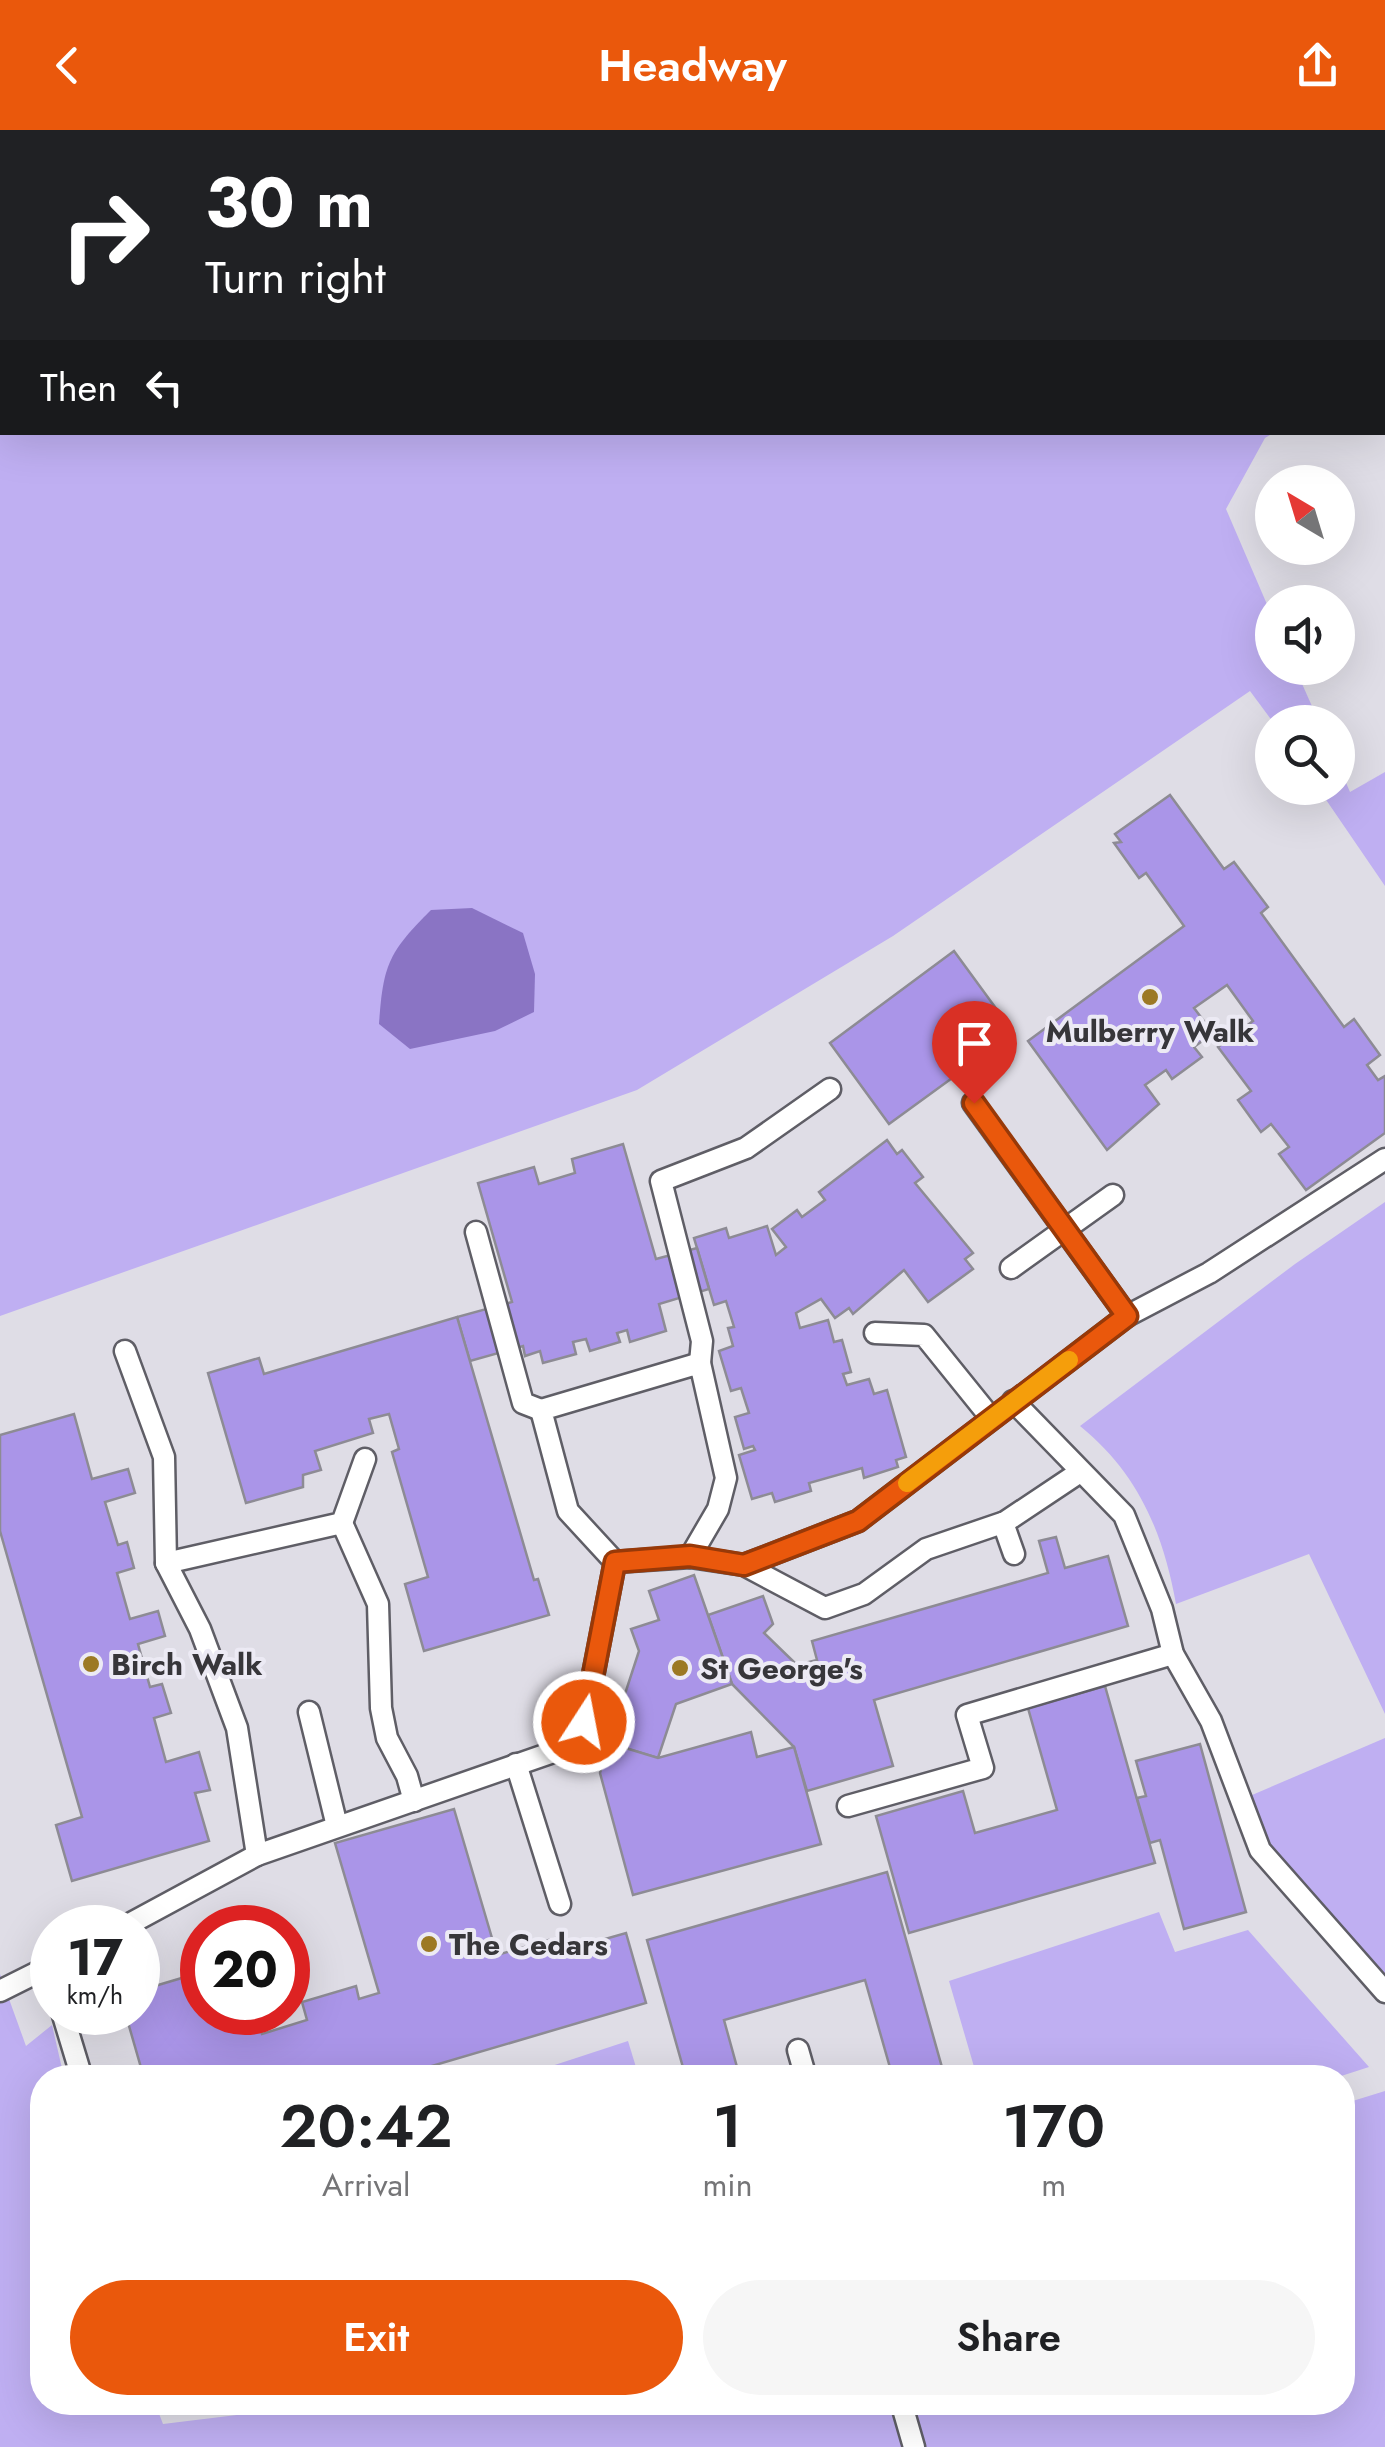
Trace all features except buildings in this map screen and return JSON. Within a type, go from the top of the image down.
[{"type":"lane","points":[[690,1556],[718,1508],[726,1478],[700,1363],[702,1341],[661,1181],[746,1148],[830,1089]]},
{"type":"lane","points":[[974,1103],[1127,1316]]},
{"type":"lane","points":[[744,1565],[858,1521],[1127,1316],[1209,1273],[1385,1159]]},
{"type":"lane","points":[[1011,1268],[1113,1195]]},
{"type":"lane","points":[[476,1232],[523,1403],[542,1410],[700,1363]]},
{"type":"lane","points":[[874,1333],[924,1336],[991,1418]]},
{"type":"lane","points":[[126,1351],[164,1457],[166,1563],[200,1629],[238,1728],[258,1855]]},
{"type":"lane","points":[[1014,1401],[1124,1515],[1162,1609],[1173,1654],[1210,1722],[1260,1850],[1385,1992]]},
{"type":"lane","points":[[542,1410],[568,1511],[615,1562]]},
{"type":"lane","points":[[366,1459],[342,1523],[378,1604],[381,1708],[387,1738],[414,1800]]},
{"type":"lane","points":[[615,1562],[690,1556],[744,1565],[825,1608],[864,1594],[926,1549],[1003,1523],[1080,1472]]},
{"type":"lane","points":[[166,1563],[342,1523]]},
{"type":"lane","points":[[1003,1523],[1014,1554]]},
{"type":"lane","points":[[160,1908],[258,1855],[562,1749],[584,1722],[615,1562]]},
{"type":"lane","points":[[848,1806],[983,1768],[968,1714],[1173,1654]]},
{"type":"lane","points":[[309,1712],[338,1826]]},
{"type":"lane","points":[[516,1764],[560,1904]]},
{"type":"lane","points":[[0,1992],[30,1977]]},
{"type":"lane","points":[[69,2035],[78,2065]]},
{"type":"lane","points":[[798,2050],[802,2065]]},
{"type":"lane","points":[[905,2415],[914,2447]]},
{"type":"shaded area","points":[[0,435],[1270,435],[1226,509],[1259,585],[1255,585],[1255,685],[1303,685],[1311,705],[1260,705],[1250,691],[893,936],[637,1090],[0,1316]]},
{"type":"shaded area","points":[[1385,772],[1385,886],[1330,805],[1355,805],[1355,789]]},
{"type":"shaded area","points":[[472,908],[523,933],[535,974],[534,1012],[495,1031],[410,1049],[379,1024],[391,960],[431,910]]},
{"type":"shaded area","points":[[1385,1202],[1385,1714],[1309,1554],[1176,1604],[1164,1552],[1145,1506],[1118,1464],[1080,1426],[1295,1264]]},
{"type":"shaded area","points":[[1385,1738],[1385,1992],[1260,1850],[1238,1801]]},
{"type":"shaded area","points":[[1159,1912],[1175,1952],[1248,1930],[1369,2067],[1355,2072],[1355,2065],[974,2065],[949,1981]]},
{"type":"shaded area","points":[[0,1974],[26,2046],[40,2035],[54,2035],[61,2065],[30,2065],[30,2415],[160,2415],[163,2424],[237,2415],[1355,2415],[1355,2100],[1385,2091],[1385,2447],[0,2447]]},
{"type":"shaded area","points":[[628,2041],[635,2065],[555,2065]]},
{"type":"slow traffic","points":[[907,1483],[1069,1360]]},
{"type":"place","name":"Mulberry Walk","points":[[1150,997]]},
{"type":"place","name":"Birch Walk","points":[[91,1664]]},
{"type":"place","name":"St George's","points":[[680,1668]]},
{"type":"place","name":"The Cedars","points":[[429,1944]]},
{"type":"route","points":[[584,1722],[615,1562],[690,1556],[744,1565],[858,1521],[1127,1316],[974,1103]]}]
